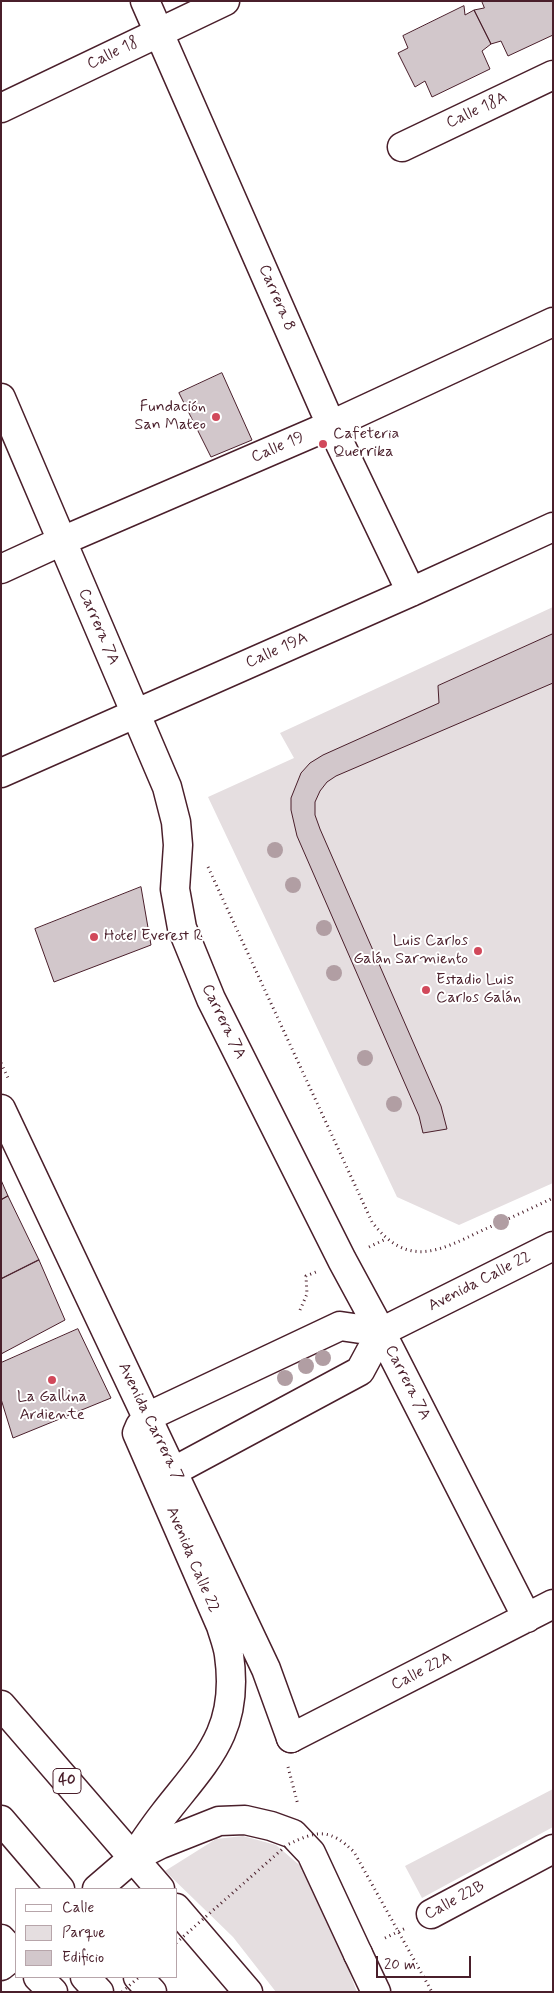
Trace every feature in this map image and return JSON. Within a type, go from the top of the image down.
[{"type":"main road","name":"Carrera 8","points":[[146,1],[331,425],[411,592]]},
{"type":"main road","name":"Calle 18","points":[[1,108],[225,1]]},
{"type":"main road","name":"Calle 18A","points":[[402,147],[550,82]]},
{"type":"main road","name":"Calle 19","points":[[1,569],[331,425],[553,322]]},
{"type":"main road","name":"Carrera 7A","points":[[1,398],[167,787],[176,822],[178,845],[175,889],[182,928],[211,999],[342,1260],[381,1332],[527,1618]]},
{"type":"main road","name":"Calle 19A","points":[[1,773],[553,528]]},
{"type":"main road","name":"Avenida Carrera 7","points":[[1,1109],[174,1471],[266,1669],[291,1738]]},
{"type":"main road","name":"Avenida Calle 22","points":[[381,1332],[553,1246]]},
{"type":"main road","points":[[148,1417],[340,1326],[381,1332],[360,1370],[174,1471]]},
{"type":"main road","name":"Avenida Calle 22","points":[[98,1888],[133,1858],[164,1813],[205,1763],[226,1721],[231,1698],[229,1655],[221,1626],[137,1433],[148,1417]]},
{"type":"main road","name":"Calle 22A","points":[[291,1738],[493,1647],[527,1618],[553,1604]]},
{"type":"main road","name":"40","points":[[1,1705],[159,1888]]},
{"type":"main road","points":[[1,1820],[59,1888]]},
{"type":"main road","points":[[133,1858],[161,1844],[219,1821],[245,1820],[272,1826],[293,1834],[311,1853],[376,1992]]},
{"type":"main road","name":"Calle 22B","points":[[431,1914],[553,1849]]},
{"type":"main road","points":[[178,1910],[248,1992]]},
{"type":"main road","points":[[1,1939],[15,1954]]},
{"type":"main road","points":[[1,1966],[15,1956]]},
{"type":"main road","points":[[39,1978],[52,1992]]},
{"type":"main road","points":[[86,1978],[100,1992]]},
{"type":"main road","points":[[139,1978],[152,1992]]},
{"type":"path","points":[[178,845],[206,862],[372,1222],[386,1239],[405,1249],[418,1251],[444,1249],[553,1198]]},
{"type":"path","points":[[298,1317],[307,1294],[306,1276],[386,1239]]},
{"type":"path","points":[[178,1941],[287,1845],[308,1835],[326,1834],[343,1842],[354,1852],[432,1992]]},
{"type":"path","name":"Calle 22B","points":[[358,1954],[431,1914]]},
{"type":"path","points":[[122,1992],[137,1978]]},
{"type":"green space","name":"Estadio Luis Carlos Galán","points":[[553,607],[553,1183],[459,1225],[397,1197],[208,797],[294,758],[280,733]]},
{"type":"green space","points":[[553,1789],[553,1827],[422,1898],[405,1866]]},
{"type":"green space","points":[[243,1836],[276,1845],[304,1869],[329,1920],[357,1992],[276,1992],[233,1937],[165,1871],[216,1839]]},
{"type":"building","points":[[482,1],[553,1],[553,35],[508,56],[501,41],[491,44],[474,10],[484,8]]},
{"type":"building","points":[[464,6],[465,15],[474,10],[491,44],[482,51],[490,69],[432,97],[425,81],[415,87],[398,53],[408,48],[403,36]]},
{"type":"building","name":"Fundación San Mateo","points":[[222,373],[252,440],[211,457],[179,393]]},
{"type":"building","points":[[553,634],[553,683],[336,776],[327,782],[315,802],[315,815],[320,829],[441,1106],[447,1129],[423,1133],[419,1116],[297,836],[291,810],[291,798],[301,773],[310,763],[323,755],[439,703],[438,686]]},
{"type":"building","name":"Hotel Everest R","points":[[141,887],[151,945],[54,982],[35,929]]},
{"type":"building","points":[[1,1180],[8,1196],[1,1200]]},
{"type":"building","points":[[8,1196],[39,1260],[1,1279],[1,1200]]},
{"type":"building","points":[[39,1260],[65,1320],[1,1354],[1,1279]]},
{"type":"building","name":"La Gallina Ardiente","points":[[78,1329],[111,1398],[13,1438],[1,1399],[1,1363]]},
{"type":"place","name":"Fundación San Mateo","points":[[216,417]]},
{"type":"place","name":"Cafeteria Querrika","points":[[323,444]]},
{"type":"place","name":"Hotel Everest R","points":[[94,937]]},
{"type":"place","name":"Luis Carlos Galán Sarmiento","points":[[478,951]]},
{"type":"place","name":"Estadio Luis Carlos Galán","points":[[426,990]]},
{"type":"place","name":"La Gallina Ardiente","points":[[52,1380]]}]
